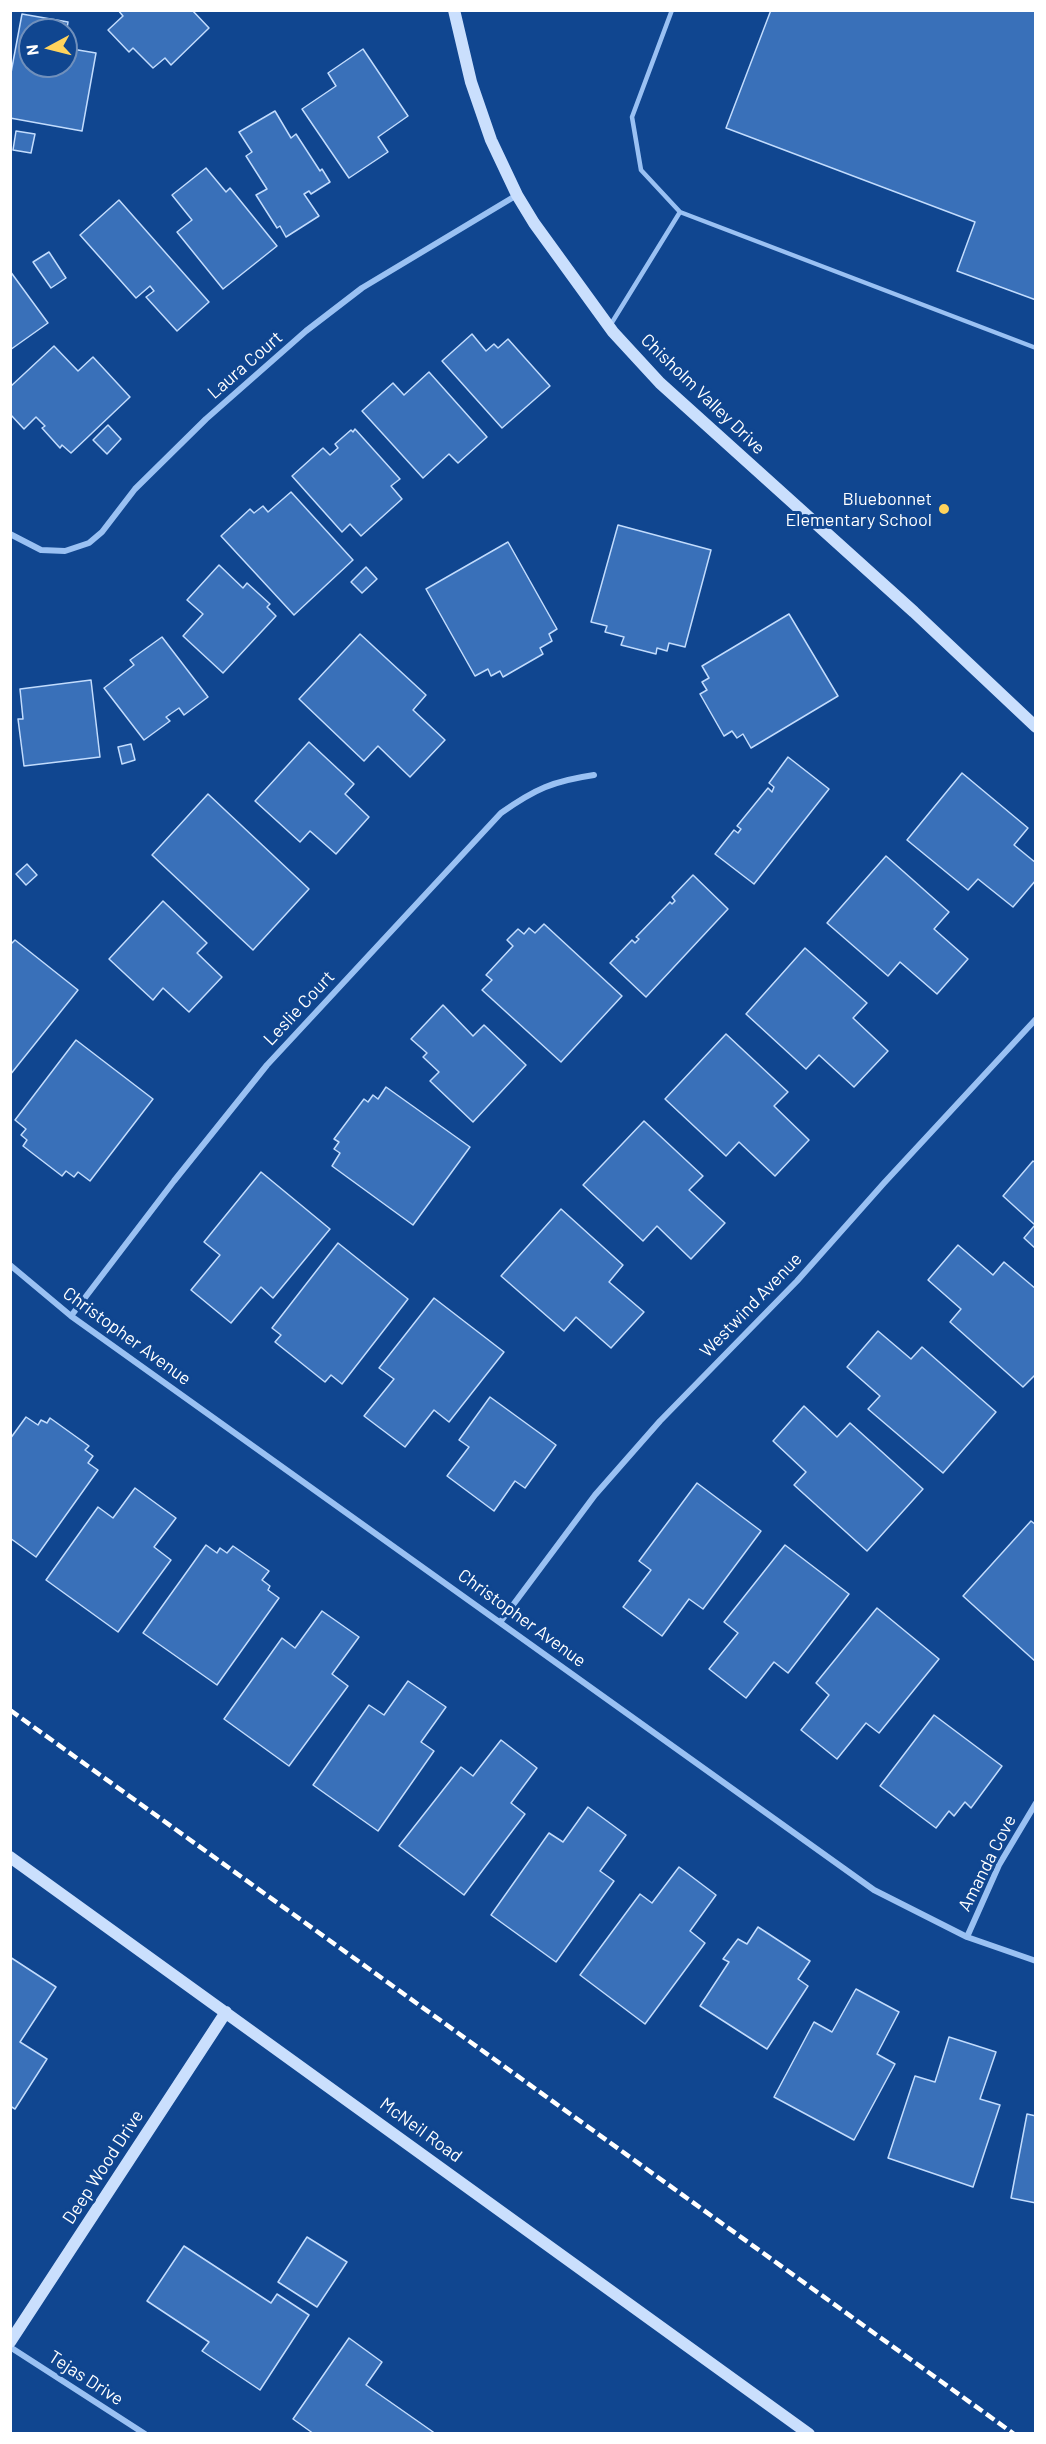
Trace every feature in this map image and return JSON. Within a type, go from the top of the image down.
[{"type":"street","name":"Chisholm Valley Drive","points":[[454,10],[471,82],[491,140],[517,195],[534,223],[610,327],[660,383],[914,612],[1035,727]]},
{"type":"street","name":"Laura Court","points":[[10,534],[24,543],[41,549],[65,551],[88,543],[102,532],[135,489],[206,419],[306,331],[362,288],[517,195]]},
{"type":"street","name":"Leslie Court","points":[[71,1316],[174,1181],[267,1065],[501,813],[532,791],[567,779],[594,776]]},
{"type":"street","name":"Westwind Avenue","points":[[501,1622],[595,1495],[653,1429],[797,1281],[1035,1019]]},
{"type":"street","name":"Christopher Avenue","points":[[10,1265],[71,1316],[874,1890],[967,1937],[1035,1961]]},
{"type":"street","name":"Amanda Cove","points":[[967,1937],[999,1865],[1035,1803]]},
{"type":"street","name":"McNeil Road","points":[[10,1857],[809,2433]]},
{"type":"street","name":"Deep Wood Drive","points":[[10,2342],[226,2012]]},
{"type":"street","name":"Tejas Drive","points":[[10,2347],[145,2433]]},
{"type":"lane","points":[[672,10],[632,117],[641,170],[680,212],[1035,348]]},
{"type":"lane","points":[[610,327],[680,212]]},
{"type":"building","points":[[118,10],[192,10],[209,28],[171,65],[165,58],[153,68],[133,48],[129,52],[108,30],[123,16]]},
{"type":"building","points":[[771,10],[1036,10],[1036,300],[957,271],[975,222],[726,128]]},
{"type":"building","points":[[22,14],[45,18],[21,18]]},
{"type":"building","points":[[18,35],[18,78],[78,78],[78,50],[96,53],[82,131],[10,118],[10,78]]},
{"type":"building","points":[[363,49],[408,116],[378,137],[388,152],[349,178],[302,109],[336,86],[328,73]]},
{"type":"building","points":[[275,111],[291,138],[296,134],[320,171],[322,169],[330,182],[311,194],[309,191],[304,194],[319,216],[286,237],[280,226],[277,228],[256,195],[267,189],[246,156],[252,152],[239,132]]},
{"type":"building","points":[[16,131],[35,134],[31,153],[13,150]]},
{"type":"building","points":[[206,168],[226,192],[230,188],[277,246],[223,289],[177,232],[192,220],[172,195]]},
{"type":"building","points":[[119,200],[209,302],[177,331],[146,297],[154,291],[150,286],[136,298],[80,235]]},
{"type":"building","points":[[49,252],[66,278],[51,288],[33,262]]},
{"type":"building","points":[[10,271],[48,323],[10,350]]},
{"type":"building","points":[[472,334],[486,351],[494,344],[498,348],[508,339],[550,386],[502,428],[442,361]]},
{"type":"building","points":[[54,346],[78,371],[93,357],[130,397],[71,453],[62,445],[60,448],[42,428],[45,426],[36,417],[24,429],[10,414],[10,387]]},
{"type":"building","points":[[429,372],[487,437],[458,463],[449,454],[423,478],[362,411],[393,383],[404,395]]},
{"type":"building","points":[[108,425],[121,439],[107,454],[93,440]]},
{"type":"building","points":[[355,429],[400,479],[391,486],[402,499],[361,536],[350,524],[342,532],[292,476],[323,448],[330,455],[338,448],[335,444]]},
{"type":"building","points":[[291,492],[353,560],[294,615],[221,536],[250,509],[254,513],[263,506],[268,512]]},
{"type":"building","points":[[618,525],[711,550],[685,647],[669,643],[667,651],[657,648],[656,654],[621,645],[624,637],[605,632],[607,626],[591,622]]},
{"type":"building","points":[[508,542],[557,629],[549,634],[552,641],[540,648],[543,654],[503,677],[500,671],[491,676],[488,669],[475,676],[426,589]]},
{"type":"building","points":[[219,565],[243,588],[247,583],[270,604],[267,607],[276,616],[223,673],[183,636],[203,614],[187,600]]},
{"type":"building","points":[[366,567],[377,579],[362,593],[351,582]]},
{"type":"building","points":[[789,614],[838,696],[751,748],[743,734],[737,738],[732,731],[724,736],[700,694],[707,690],[702,682],[709,678],[702,666]]},
{"type":"building","points":[[360,634],[426,695],[413,710],[445,740],[410,777],[378,746],[364,761],[299,699]]},
{"type":"building","points":[[162,637],[208,697],[184,715],[179,708],[166,717],[170,721],[144,740],[104,688],[134,665],[130,660]]},
{"type":"building","points":[[91,680],[100,757],[24,766],[18,719],[23,719],[20,689]]},
{"type":"building","points":[[309,742],[354,784],[345,794],[369,817],[336,854],[310,831],[300,842],[255,801]]},
{"type":"building","points":[[131,744],[135,760],[122,764],[118,747]]},
{"type":"building","points":[[788,757],[829,789],[754,884],[715,854],[734,830],[738,833],[741,829],[737,826],[768,788],[772,792],[774,787],[769,783]]},
{"type":"building","points":[[962,773],[1028,828],[1014,845],[1036,863],[1036,880],[1013,907],[978,879],[968,890],[907,840]]},
{"type":"building","points":[[208,794],[309,889],[253,950],[152,855]]},
{"type":"building","points":[[886,856],[949,912],[934,929],[968,959],[937,994],[900,962],[888,976],[827,923]]},
{"type":"building","points":[[27,864],[37,875],[26,885],[16,874]]},
{"type":"building","points":[[693,875],[728,909],[646,997],[610,963],[632,940],[635,943],[639,939],[636,937],[670,902],[672,904],[675,901],[672,897]]},
{"type":"building","points":[[163,901],[207,943],[197,953],[222,977],[189,1012],[163,988],[153,1000],[109,959]]},
{"type":"building","points":[[544,924],[622,996],[561,1062],[482,990],[492,980],[486,975],[513,946],[507,940],[518,929],[524,934],[529,928],[535,933]]},
{"type":"building","points":[[15,940],[78,990],[10,1075],[10,945]]},
{"type":"building","points":[[805,948],[867,1003],[853,1018],[888,1051],[854,1087],[819,1055],[806,1069],[746,1014]]},
{"type":"building","points":[[443,1005],[473,1036],[484,1025],[526,1065],[473,1122],[430,1081],[439,1072],[423,1057],[427,1053],[411,1039]]},
{"type":"building","points":[[726,1034],[788,1092],[774,1106],[809,1140],[775,1176],[739,1142],[726,1156],[665,1099]]},
{"type":"building","points":[[76,1040],[153,1099],[90,1181],[78,1172],[74,1177],[66,1171],[62,1176],[23,1146],[27,1140],[21,1135],[26,1129],[15,1120]]},
{"type":"building","points":[[386,1087],[470,1147],[413,1225],[332,1166],[340,1153],[334,1149],[339,1142],[334,1139],[364,1099],[368,1102],[373,1095],[378,1099]]},
{"type":"building","points":[[644,1121],[703,1176],[689,1190],[725,1223],[691,1259],[657,1226],[643,1241],[583,1185]]},
{"type":"building","points":[[1033,1161],[1036,1163],[1036,1249],[1024,1238],[1035,1225],[1003,1196]]},
{"type":"building","points":[[261,1172],[330,1229],[273,1298],[261,1287],[231,1323],[191,1290],[220,1255],[204,1242]]},
{"type":"building","points":[[561,1209],[623,1265],[609,1282],[644,1312],[611,1348],[576,1317],[564,1331],[501,1276]]},
{"type":"building","points":[[338,1243],[408,1299],[342,1384],[331,1375],[325,1382],[275,1342],[281,1335],[272,1328]]},
{"type":"building","points":[[958,1245],[993,1275],[1004,1262],[1036,1289],[1036,1374],[1023,1387],[950,1322],[961,1309],[928,1280]]},
{"type":"building","points":[[434,1298],[504,1352],[449,1422],[434,1410],[405,1447],[364,1416],[394,1379],[379,1368]]},
{"type":"building","points":[[878,1331],[911,1359],[922,1347],[996,1412],[943,1473],[868,1409],[880,1396],[847,1367]]},
{"type":"building","points":[[490,1397],[556,1445],[525,1488],[515,1481],[494,1511],[447,1476],[469,1447],[459,1440]]},
{"type":"building","points":[[804,1406],[837,1437],[850,1423],[923,1489],[867,1551],[794,1485],[806,1472],[773,1441]]},
{"type":"building","points":[[26,1417],[38,1425],[41,1420],[47,1423],[50,1418],[89,1446],[85,1450],[93,1456],[88,1463],[98,1470],[36,1557],[10,1538],[10,1439]]},
{"type":"building","points":[[697,1483],[761,1531],[703,1609],[689,1599],[662,1636],[623,1607],[651,1570],[639,1561]]},
{"type":"building","points":[[135,1488],[176,1518],[154,1547],[171,1560],[118,1632],[46,1580],[98,1507],[113,1518]]},
{"type":"building","points":[[1031,1521],[1036,1525],[1036,1662],[963,1596]]},
{"type":"building","points":[[206,1545],[217,1553],[220,1548],[227,1553],[233,1546],[269,1571],[262,1580],[270,1586],[268,1590],[279,1598],[217,1685],[143,1633]]},
{"type":"building","points":[[785,1545],[849,1594],[788,1673],[774,1662],[746,1698],[709,1669],[738,1633],[724,1622]]},
{"type":"building","points":[[877,1608],[939,1659],[879,1733],[866,1723],[837,1759],[801,1730],[829,1695],[816,1683]]},
{"type":"building","points":[[322,1611],[359,1637],[332,1674],[348,1686],[289,1766],[224,1719],[282,1638],[295,1648]]},
{"type":"building","points":[[408,1681],[446,1707],[421,1742],[434,1751],[378,1831],[313,1785],[369,1705],[384,1715]]},
{"type":"building","points":[[934,1715],[1002,1766],[971,1808],[965,1802],[954,1816],[949,1811],[936,1828],[880,1786]]},
{"type":"building","points":[[501,1740],[537,1768],[511,1803],[525,1814],[464,1895],[399,1846],[461,1767],[473,1776]]},
{"type":"building","points":[[588,1807],[626,1835],[600,1871],[614,1881],[556,1962],[491,1915],[549,1833],[563,1842]]},
{"type":"building","points":[[679,1867],[716,1895],[690,1931],[705,1943],[645,2024],[580,1975],[640,1894],[652,1903]]},
{"type":"building","points":[[758,1927],[810,1961],[798,1979],[808,1986],[767,2049],[700,2006],[729,1962],[723,1959],[738,1939],[747,1944]]},
{"type":"building","points":[[10,1957],[56,1987],[20,2042],[47,2059],[15,2109],[10,2106]]},
{"type":"building","points":[[856,1989],[899,2012],[877,2054],[895,2064],[854,2140],[774,2097],[814,2022],[832,2032]]},
{"type":"building","points":[[949,2037],[996,2052],[980,2099],[1000,2105],[973,2187],[888,2158],[915,2076],[935,2082]]},
{"type":"building","points":[[1027,2114],[1036,2116],[1036,2203],[1011,2198]]},
{"type":"building","points":[[307,2237],[347,2262],[317,2307],[278,2282]]},
{"type":"building","points":[[184,2246],[271,2303],[277,2294],[309,2315],[260,2390],[202,2351],[209,2342],[147,2301]]},
{"type":"building","points":[[349,2338],[382,2362],[366,2385],[436,2434],[314,2434],[293,2419]]},
{"type":"railway","points":[[10,1710],[1014,2434]]},
{"type":"place","name":"Bluebonnet Elementary School","points":[[944,509]]}]
